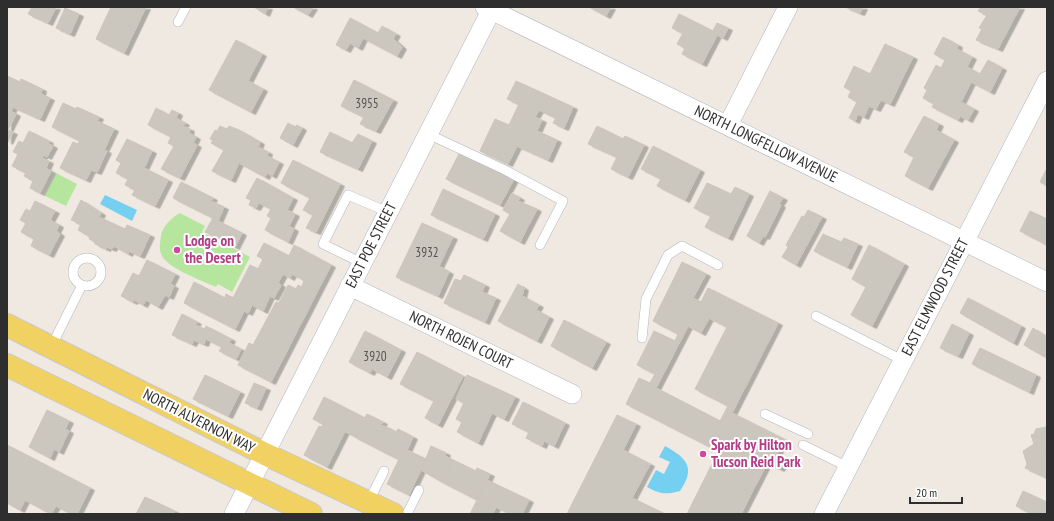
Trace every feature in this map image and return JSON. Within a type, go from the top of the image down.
[{"type":"main road","name":"NORTH ALVERNON WAY","points":[[7,325],[265,454],[393,514]]},
{"type":"main road","points":[[8,369],[250,483],[311,514]]},
{"type":"street","points":[[728,125],[788,7]]},
{"type":"street","name":"NORTH LONGFELLOW AVENUE","points":[[490,8],[1047,282]]},
{"type":"street","name":"EAST POE STREET","points":[[234,514],[428,134],[490,8]]},
{"type":"street","name":"EAST ELMWOOD STREET","points":[[824,514],[1047,81]]},
{"type":"street","name":"NORTH ROJEN COURT","points":[[350,286],[572,394]]},
{"type":"lane","points":[[178,22],[186,7]]},
{"type":"lane","points":[[428,134],[503,169],[563,201],[540,245]]},
{"type":"lane","points":[[362,263],[323,244],[326,236],[348,194],[388,212]]},
{"type":"lane","points":[[642,338],[646,299],[668,254],[682,246],[718,265]]},
{"type":"lane","points":[[51,347],[82,285]]},
{"type":"lane","points":[[816,316],[904,361]]},
{"type":"lane","points":[[765,414],[808,434]]},
{"type":"lane","points":[[803,445],[848,467]]},
{"type":"lane","points":[[368,502],[384,471]]},
{"type":"lane","points":[[407,514],[419,490]]},
{"type":"green space","points":[[56,173],[77,184],[66,206],[45,196]]},
{"type":"green space","points":[[180,213],[205,226],[202,232],[250,257],[232,292],[218,284],[216,287],[186,274],[164,259],[160,250],[163,229]]},
{"type":"water","points":[[105,195],[137,210],[132,221],[100,204]]},
{"type":"water","points":[[665,446],[673,450],[684,459],[687,464],[688,476],[680,491],[663,493],[647,487],[656,470],[664,474],[670,462],[659,457]]},
{"type":"building","points":[[32,7],[56,7],[48,23],[28,14]]},
{"type":"building","points":[[111,7],[146,7],[124,53],[96,39]]},
{"type":"building","points":[[254,7],[268,7],[265,14]]},
{"type":"building","points":[[293,7],[313,7],[308,15]]},
{"type":"building","points":[[589,7],[611,7],[606,16]]},
{"type":"building","points":[[845,7],[863,7],[860,13]]},
{"type":"building","points":[[981,7],[1020,7],[998,49],[976,40],[982,29],[979,28],[987,15],[978,11]]},
{"type":"building","points":[[65,8],[79,14],[70,34],[56,28]]},
{"type":"building","points":[[679,14],[713,31],[717,23],[728,28],[723,38],[717,35],[702,64],[682,54],[685,48],[677,44],[683,33],[672,28]]},
{"type":"building","points":[[350,18],[378,33],[382,26],[396,34],[393,39],[402,47],[397,56],[363,38],[358,48],[350,43],[346,50],[336,45]]},
{"type":"building","points":[[943,37],[958,45],[957,49],[972,57],[967,67],[980,74],[988,60],[1002,68],[990,92],[971,82],[961,102],[974,109],[968,120],[960,116],[958,120],[932,107],[934,104],[923,98],[927,90],[924,88],[936,65],[941,68],[945,60],[934,54]]},
{"type":"building","points":[[236,40],[262,54],[248,81],[263,89],[251,112],[209,90]]},
{"type":"building","points":[[885,44],[913,57],[890,104],[881,100],[876,109],[869,106],[864,117],[858,114],[855,121],[849,118],[857,102],[848,97],[851,91],[844,87],[854,66],[870,74]]},
{"type":"building","points":[[7,76],[20,82],[21,79],[42,89],[41,94],[50,98],[40,119],[13,107],[11,111],[16,114],[8,130],[13,132],[8,142],[7,141]]},
{"type":"building","points":[[354,80],[393,100],[376,131],[360,124],[364,117],[341,106]]},
{"type":"building","points":[[516,81],[573,107],[564,128],[553,123],[556,118],[539,110],[535,117],[542,120],[537,131],[557,140],[548,160],[517,146],[508,164],[480,151],[495,119],[509,125],[519,104],[507,99]]},
{"type":"building","points":[[63,103],[76,109],[77,107],[99,117],[97,121],[114,129],[104,150],[107,151],[97,172],[91,170],[86,180],[60,168],[73,142],[78,144],[80,141],[52,127]]},
{"type":"building","points":[[156,108],[169,115],[172,110],[178,113],[176,118],[185,123],[183,126],[190,129],[189,133],[196,137],[193,143],[197,145],[180,178],[161,169],[174,146],[168,143],[171,137],[148,125]]},
{"type":"building","points":[[924,116],[939,124],[936,130],[954,140],[928,188],[905,176],[914,157],[904,152]]},
{"type":"building","points":[[288,123],[295,127],[297,125],[302,128],[293,145],[280,138]]},
{"type":"building","points":[[220,126],[227,129],[229,126],[239,130],[260,142],[258,147],[268,152],[267,156],[279,162],[272,176],[267,173],[265,177],[239,163],[231,180],[212,171],[224,150],[211,143],[213,140],[210,139],[215,130],[217,131]]},
{"type":"building","points":[[597,126],[623,139],[625,136],[644,145],[628,177],[611,169],[617,157],[588,144]]},
{"type":"building","points":[[29,131],[49,141],[48,143],[53,146],[47,157],[44,155],[42,158],[49,161],[46,168],[51,171],[40,193],[30,188],[33,181],[24,176],[26,173],[12,166],[18,154],[13,152],[19,141],[23,143]]},
{"type":"building","points":[[330,132],[352,143],[358,134],[372,141],[358,169],[320,152]]},
{"type":"building","points":[[127,139],[152,151],[144,168],[168,180],[155,206],[132,195],[135,190],[125,185],[128,179],[116,173],[121,163],[116,160]]},
{"type":"building","points":[[653,146],[700,170],[685,200],[657,186],[661,179],[641,169]]},
{"type":"building","points":[[460,152],[514,179],[500,205],[446,179]]},
{"type":"building","points":[[293,160],[340,184],[316,232],[306,228],[313,215],[303,210],[310,198],[281,183]]},
{"type":"building","points":[[1047,168],[1047,186],[1040,182]]},
{"type":"building","points":[[257,178],[293,198],[287,210],[295,214],[289,226],[294,229],[288,242],[265,230],[271,218],[267,216],[271,209],[259,203],[256,208],[249,205],[251,200],[246,198]]},
{"type":"building","points":[[181,182],[213,198],[211,201],[224,207],[218,221],[242,233],[235,247],[205,232],[213,218],[173,198]]},
{"type":"building","points":[[707,183],[731,194],[735,187],[749,194],[728,238],[705,227],[711,216],[694,208]]},
{"type":"building","points":[[443,189],[495,214],[483,239],[431,215]]},
{"type":"building","points":[[770,191],[783,198],[765,237],[763,236],[759,243],[747,236]]},
{"type":"building","points":[[512,193],[520,198],[518,201],[537,209],[520,242],[500,231],[510,214],[503,210]]},
{"type":"building","points":[[81,200],[101,213],[99,217],[125,229],[127,225],[150,235],[140,256],[129,251],[128,254],[114,246],[112,249],[107,247],[106,249],[95,244],[95,242],[89,239],[90,237],[78,230],[81,224],[71,220]]},
{"type":"building","points":[[35,201],[55,211],[50,220],[59,225],[56,231],[60,234],[49,255],[31,246],[34,239],[21,232],[26,223],[20,220],[26,209],[30,211]]},
{"type":"building","points":[[808,210],[822,217],[796,265],[782,257],[788,247],[786,245],[802,216],[804,217]]},
{"type":"building","points":[[1030,211],[1047,219],[1047,245],[1020,231]]},
{"type":"building","points":[[422,223],[453,237],[439,266],[449,272],[438,296],[396,277]]},
{"type":"building","points":[[823,234],[841,242],[844,238],[858,244],[847,267],[814,251]]},
{"type":"building","points":[[264,243],[289,256],[294,245],[331,265],[271,382],[238,365],[249,343],[253,345],[276,302],[279,303],[288,285],[296,289],[298,285],[302,287],[304,280],[292,274],[290,278],[283,274],[278,283],[281,285],[274,298],[270,296],[263,311],[252,305],[248,313],[244,311],[235,329],[184,303],[194,282],[225,298],[226,294],[233,298],[250,265],[258,269],[263,259],[257,256]]},
{"type":"building","points":[[869,245],[904,264],[872,326],[851,315],[866,287],[852,279]]},
{"type":"building","points":[[147,260],[175,274],[170,284],[174,286],[169,297],[165,295],[158,307],[146,300],[143,305],[134,300],[133,302],[121,296],[133,273],[139,276]]},
{"type":"building","points":[[682,262],[706,274],[693,298],[701,302],[708,288],[778,323],[732,413],[784,439],[777,454],[785,458],[780,469],[767,463],[741,514],[687,514],[723,442],[714,437],[710,447],[626,404],[639,378],[650,383],[655,374],[637,365],[654,331],[675,341],[678,334],[653,321]],"holes":[[[709,318],[727,327],[695,389],[728,406],[720,421],[656,388],[688,326],[701,333]]]},
{"type":"building","points":[[464,275],[485,285],[482,292],[496,298],[485,322],[444,303],[455,279],[461,281]]},
{"type":"building","points":[[518,284],[524,288],[522,296],[539,305],[536,310],[549,317],[537,341],[498,321]]},
{"type":"building","points":[[968,298],[1021,326],[1013,343],[960,313]]},
{"type":"building","points":[[182,314],[197,322],[195,325],[205,329],[206,326],[231,339],[229,343],[241,349],[236,359],[219,351],[222,347],[206,339],[204,344],[194,340],[192,344],[172,335]]},
{"type":"building","points":[[564,320],[606,342],[592,368],[551,346]]},
{"type":"building","points":[[952,324],[969,333],[958,356],[940,348]]},
{"type":"building","points":[[1033,328],[1047,337],[1047,358],[1024,345]]},
{"type":"building","points":[[365,331],[401,350],[387,377],[372,369],[370,373],[349,362]]},
{"type":"building","points":[[980,348],[1036,375],[1029,392],[972,364]]},
{"type":"building","points":[[417,352],[463,376],[438,425],[425,418],[434,401],[400,384]]},
{"type":"building","points":[[205,375],[240,392],[228,416],[193,399]]},
{"type":"building","points":[[467,375],[515,397],[504,419],[492,413],[478,443],[457,432],[462,422],[456,419],[464,403],[456,399]]},
{"type":"building","points":[[254,383],[266,388],[257,408],[245,403]]},
{"type":"building","points":[[324,397],[365,418],[355,437],[325,420],[323,424],[313,419]]},
{"type":"building","points":[[523,402],[565,423],[554,446],[544,441],[542,446],[526,438],[529,432],[512,424]]},
{"type":"building","points":[[47,410],[69,421],[65,429],[69,431],[59,452],[54,449],[50,458],[29,447]]},
{"type":"building","points":[[367,414],[383,422],[381,425],[387,427],[376,448],[355,437]]},
{"type":"building","points":[[617,415],[636,424],[623,450],[650,464],[632,498],[665,514],[567,514]]},
{"type":"building","points":[[325,420],[345,431],[327,467],[304,455],[319,426],[322,427]]},
{"type":"building","points":[[1047,424],[1047,450],[1034,444],[1031,435],[1034,434],[1036,429],[1046,427]]},
{"type":"building","points":[[387,427],[396,432],[398,429],[413,437],[402,461],[376,448]]},
{"type":"building","points":[[1034,444],[1047,450],[1047,474],[1045,477],[1025,468],[1027,464],[1023,451]]},
{"type":"building","points":[[7,445],[90,488],[77,514],[72,514],[56,506],[51,514],[25,500],[20,510],[7,503]]},
{"type":"building","points":[[431,446],[446,453],[445,456],[453,460],[442,482],[421,470]]},
{"type":"building","points":[[407,450],[426,459],[409,495],[387,484],[399,459],[402,461]]},
{"type":"building","points":[[453,460],[476,471],[477,468],[490,474],[477,500],[442,482]]},
{"type":"building","points":[[487,480],[529,500],[522,514],[510,514],[496,507],[498,504],[479,496]]},
{"type":"building","points":[[1023,491],[1047,502],[1047,514],[1032,514],[1016,506]]},
{"type":"building","points":[[479,496],[498,504],[493,513],[494,514],[470,514]]},
{"type":"building","points":[[145,497],[175,511],[173,514],[136,514]]},
{"type":"place","name":"Lodge on the Desert","points":[[177,250]]},
{"type":"place","name":"Spark by Hilton Tucson Reid Park","points":[[703,454]]}]
